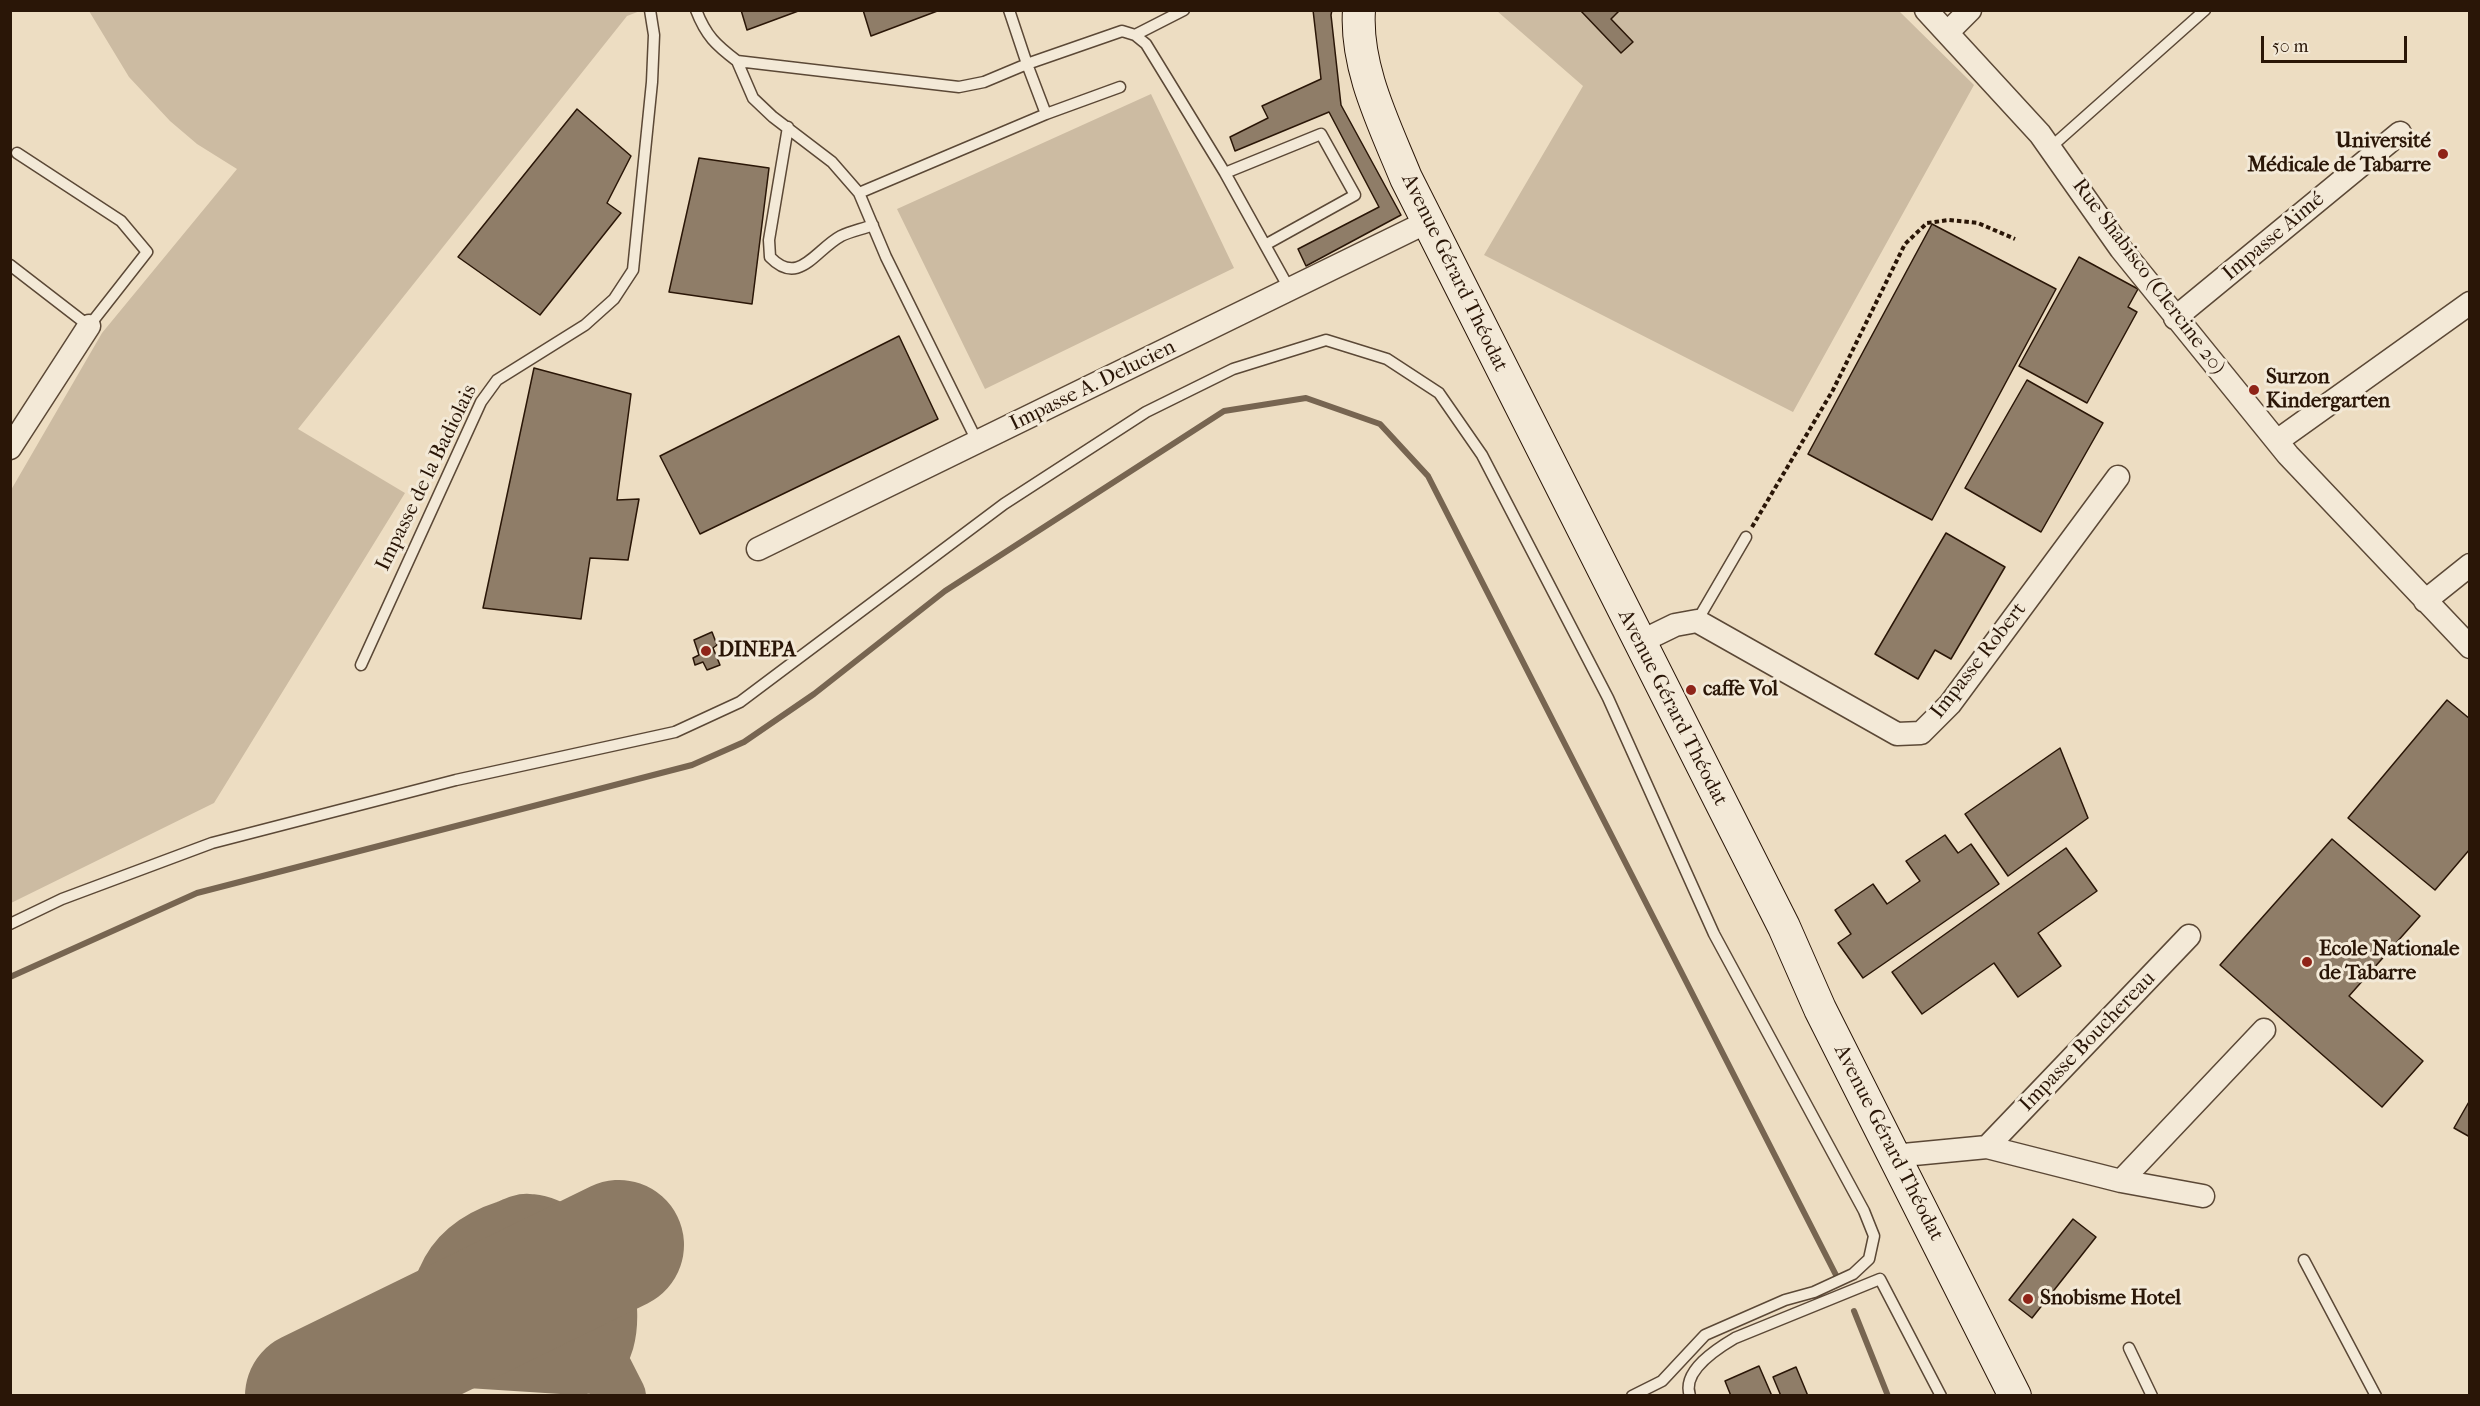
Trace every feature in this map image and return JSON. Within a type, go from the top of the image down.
[{"type":"street","name":"Avenue Gérard Théodat","points":[[1359,10],[1357,30],[1369,82],[1406,178],[1638,643],[1784,927],[1820,1009],[2015,1395]]},
{"type":"street","name":"Rue Shabisco (Clercine 20)","points":[[1926,10],[2051,147],[2121,249],[2277,441],[2469,647]]},
{"type":"street","points":[[1947,33],[1971,10]]},
{"type":"street","name":"Impasse Aimé","points":[[2175,318],[2400,133]]},
{"type":"street","name":"Impasse A. Delucien","points":[[758,549],[1427,222]]},
{"type":"street","points":[[2277,441],[2469,303]]},
{"type":"street","points":[[10,448],[89,326]]},
{"type":"street","name":"Impasse Robert","points":[[1697,621],[1897,734],[1921,733],[1950,704],[2118,477]]},
{"type":"street","points":[[2425,601],[2469,564]]},
{"type":"street","points":[[1638,643],[1675,624],[1697,621]]},
{"type":"street","name":"Impasse Bouchereau","points":[[1988,1148],[2189,936]]},
{"type":"street","points":[[2121,1180],[2264,1030]]},
{"type":"street","points":[[1893,1156],[1988,1148],[2121,1180],[2203,1196]]},
{"type":"lane","name":"Impasse de la Badiolais","points":[[361,665],[480,402],[497,380],[585,325],[614,298],[633,270],[652,82],[654,35],[650,10]]},
{"type":"lane","points":[[696,10],[704,30],[718,47],[737,61],[959,87],[984,82],[1027,64],[1122,31],[1135,34],[1154,54],[1225,173],[1290,290]]},
{"type":"lane","points":[[1008,10],[1046,114]]},
{"type":"lane","points":[[1135,34],[1184,10]]},
{"type":"lane","points":[[2051,147],[2205,10]]},
{"type":"lane","points":[[737,61],[753,98],[832,162],[860,193],[873,225],[978,443]]},
{"type":"lane","points":[[860,193],[1046,114],[1120,87]]},
{"type":"lane","points":[[788,127],[769,240],[770,257],[779,267],[790,269],[802,267],[842,236],[873,225]]},
{"type":"lane","points":[[1225,173],[1321,134],[1355,195],[1265,245]]},
{"type":"lane","points":[[10,265],[89,326],[147,252],[121,221],[17,153]]},
{"type":"lane","points":[[10,924],[62,898],[212,843],[456,780],[675,732],[740,702],[1004,504],[1146,412],[1233,369],[1326,340],[1387,359],[1438,393],[1482,455],[1608,698],[1714,934],[1864,1211],[1874,1236],[1869,1259],[1853,1274],[1814,1292],[1785,1300],[1705,1335],[1662,1381],[1632,1395]]},
{"type":"lane","points":[[1697,621],[1746,537]]},
{"type":"lane","points":[[2304,1260],[2376,1395]]},
{"type":"lane","points":[[1690,1395],[1688,1390],[1690,1380],[1717,1348],[1735,1338],[1880,1279],[1941,1395]]},
{"type":"lane","points":[[2129,1348],[2152,1395]]},
{"type":"path","points":[[1746,537],[1833,390],[1905,244],[1927,224],[1949,220],[1978,223],[2015,239]]},
{"type":"shaded area","points":[[89,11],[640,11],[627,16],[298,429],[405,493],[214,803],[11,903],[11,490],[102,333],[237,169],[197,144],[170,121],[129,77]]},
{"type":"shaded area","points":[[1497,11],[1899,11],[1974,85],[1793,412],[1484,255],[1583,86]]},
{"type":"shaded area","points":[[1151,94],[1234,268],[985,389],[897,209]]},
{"type":"building","points":[[741,10],[801,10],[747,30]]},
{"type":"building","points":[[863,10],[940,10],[871,36]]},
{"type":"building","points":[[1313,10],[1332,10],[1341,105],[1401,215],[1306,266],[1298,249],[1379,207],[1329,112],[1235,151],[1230,137],[1268,118],[1262,106],[1321,79]]},
{"type":"building","points":[[1580,10],[1620,10],[1611,19],[1633,42],[1621,53]]},
{"type":"building","points":[[577,109],[631,156],[607,203],[621,213],[540,315],[458,257]]},
{"type":"building","points":[[699,158],[769,168],[752,304],[669,292]]},
{"type":"building","points":[[1932,224],[2056,289],[1932,520],[1808,454]]},
{"type":"building","points":[[2079,257],[2138,289],[2128,307],[2137,312],[2087,403],[2019,366]]},
{"type":"building","points":[[899,336],[938,419],[700,534],[660,456]]},
{"type":"building","points":[[534,368],[631,394],[617,500],[639,499],[628,560],[590,558],[581,619],[483,608]]},
{"type":"building","points":[[2027,380],[2103,423],[2041,532],[1965,488]]},
{"type":"building","points":[[1946,533],[2005,567],[1951,659],[1935,650],[1918,679],[1875,654]]},
{"type":"building","name":"DINEPA","points":[[712,632],[717,645],[713,648],[720,665],[707,670],[703,662],[695,665],[693,658],[699,655],[694,640]]},
{"type":"building","points":[[2447,700],[2470,719],[2470,849],[2435,890],[2348,818]]},
{"type":"building","points":[[2060,748],[2088,818],[2008,876],[1965,814]]},
{"type":"building","points":[[1945,835],[1958,853],[1971,844],[1999,884],[1863,978],[1838,943],[1851,934],[1835,910],[1873,884],[1887,904],[1920,881],[1906,861]]},
{"type":"building","points":[[2332,839],[2420,916],[2349,996],[2423,1061],[2382,1107],[2220,965]]},
{"type":"building","points":[[2066,848],[2097,891],[2038,933],[2061,966],[2018,997],[1994,963],[1922,1014],[1892,972]]},
{"type":"building","points":[[2470,1100],[2470,1137],[2454,1128]]},
{"type":"building","points":[[2073,1219],[2096,1237],[2032,1318],[2009,1300]]},
{"type":"building","points":[[1759,1366],[1772,1396],[1731,1396],[1725,1381]]},
{"type":"building","points":[[1796,1367],[1808,1396],[1781,1396],[1773,1377]]},
{"type":"waterway","points":[[10,977],[197,893],[692,765],[744,742],[814,694],[945,591],[1224,411],[1306,398],[1380,424],[1428,476],[1838,1279]]},
{"type":"waterway","points":[[1854,1311],[1888,1396]]},
{"type":"taxiway","points":[[382,1360],[422,1359],[578,1369],[592,1366],[603,1354],[611,1327],[610,1295],[606,1280],[601,1267],[590,1251],[565,1233],[537,1221],[518,1222],[487,1234],[461,1252],[448,1269],[440,1285],[427,1323],[417,1336],[396,1353]]},
{"type":"taxiway","points":[[558,1274],[620,1396]]},
{"type":"runway","points":[[310,1396],[619,1245]]},
{"type":"place","name":"Université Médicale de Tabarre","points":[[2443,154]]},
{"type":"place","name":"Surzon Kindergarten","points":[[2254,390]]},
{"type":"place","name":"DINEPA","points":[[706,651]]},
{"type":"place","name":"caffe Vol","points":[[1691,690]]},
{"type":"place","name":"Ecole Nationale de Tabarre","points":[[2307,962]]},
{"type":"place","name":"Snobisme Hotel","points":[[2028,1299]]}]
